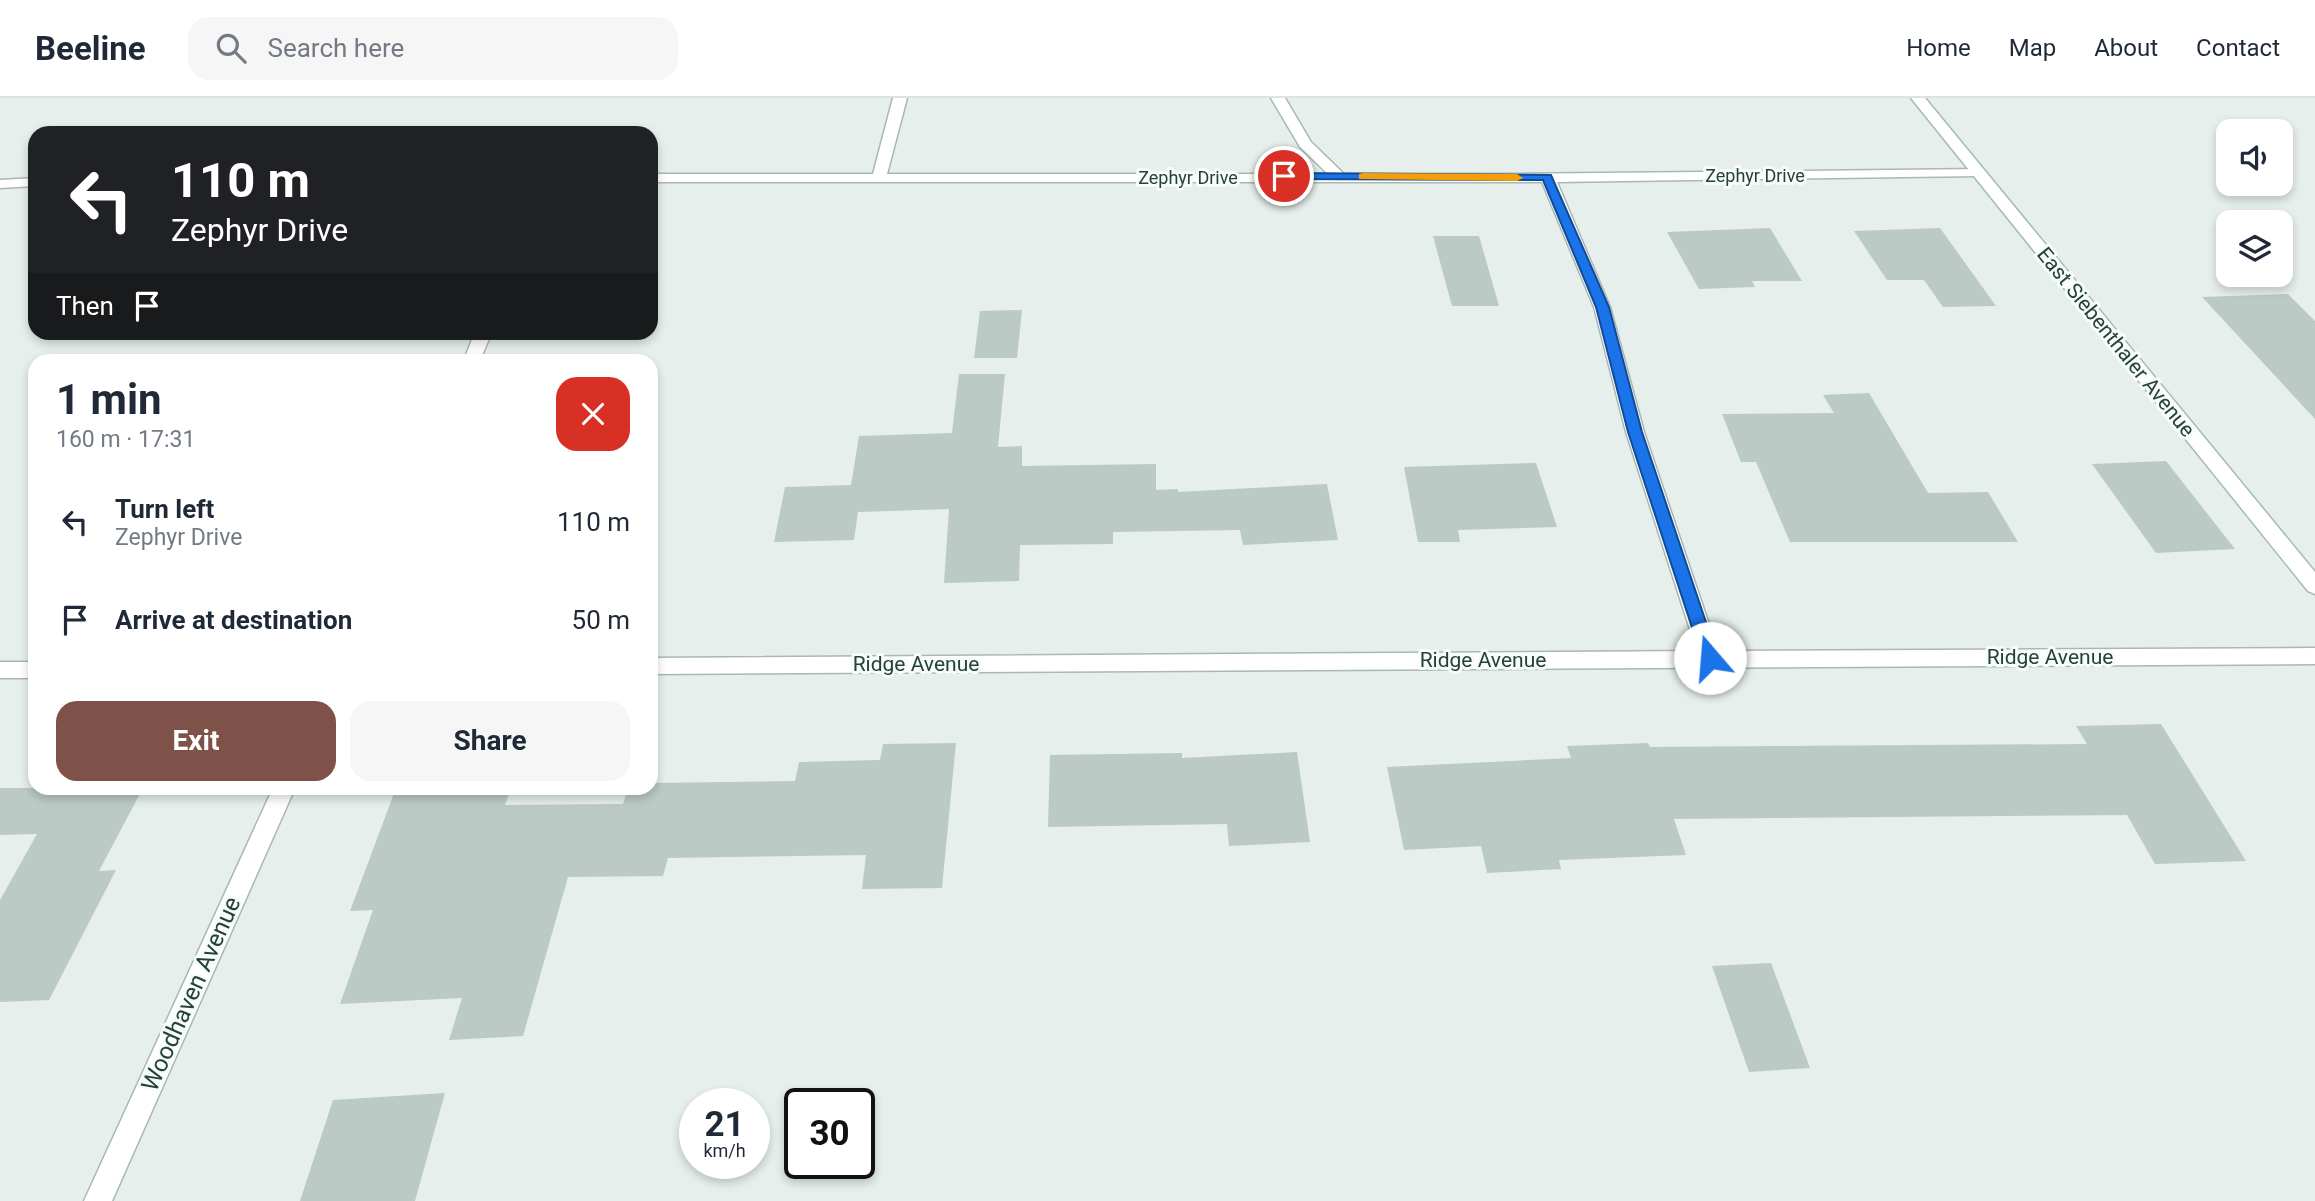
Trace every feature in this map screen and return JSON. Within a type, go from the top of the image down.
[{"type":"street","points":[[879,177],[900,98]]},
{"type":"street","points":[[1278,98],[1305,144],[1338,176]]},
{"type":"street","name":"East Siebenthaler Avenue","points":[[1918,98],[2315,586]]},
{"type":"street","name":"Zephyr Drive","points":[[658,178],[1547,177],[1978,172]]},
{"type":"street","points":[[1547,177],[1602,307],[1635,432],[1710,658]]},
{"type":"street","points":[[0,184],[28,182]]},
{"type":"street","name":"Ridge Avenue","points":[[658,666],[2315,656]]},
{"type":"street","points":[[0,670],[28,670]]},
{"type":"street","name":"Woodhaven Avenue","points":[[99,1201],[281,795]]},
{"type":"building","points":[[1770,228],[1802,281],[1752,281],[1755,287],[1699,289],[1667,232]]},
{"type":"building","points":[[1940,228],[1996,306],[1943,307],[1924,280],[1887,280],[1854,231]]},
{"type":"building","points":[[1433,236],[1479,236],[1499,306],[1452,306]]},
{"type":"building","points":[[2288,294],[2315,321],[2315,419],[2202,297]]},
{"type":"building","points":[[1022,310],[1017,358],[974,358],[980,311]]},
{"type":"building","points":[[959,374],[1005,374],[998,447],[1022,446],[1022,466],[1156,464],[1156,490],[1178,489],[1178,492],[1327,484],[1338,540],[1243,545],[1240,530],[1113,532],[1113,544],[1020,545],[1019,581],[944,583],[949,509],[858,512],[854,540],[774,542],[785,487],[851,485],[859,436],[952,433]]},
{"type":"building","points":[[1869,393],[1928,493],[1988,492],[2018,542],[1790,542],[1756,462],[1741,462],[1722,414],[1834,413],[1823,395]]},
{"type":"building","points":[[2166,461],[2235,549],[2156,553],[2092,464]]},
{"type":"building","points":[[1536,463],[1557,527],[1458,530],[1460,542],[1418,542],[1404,467]]},
{"type":"building","points":[[2161,724],[2246,861],[2155,864],[2127,815],[1674,819],[1686,855],[1559,860],[1561,869],[1487,873],[1481,846],[1404,850],[1387,767],[1571,758],[1567,746],[1648,743],[1650,747],[2087,744],[2076,726]]},
{"type":"building","points":[[956,743],[942,888],[862,889],[866,855],[668,858],[663,876],[568,877],[523,1036],[449,1040],[462,998],[340,1004],[373,910],[350,911],[393,795],[509,795],[505,805],[623,804],[626,795],[658,795],[658,783],[795,781],[799,762],[880,760],[883,744]]},
{"type":"building","points":[[1297,752],[1310,842],[1229,846],[1227,824],[1048,827],[1050,755],[1182,753],[1182,758]]},
{"type":"building","points":[[0,788],[28,788],[28,795],[139,795],[99,871],[116,870],[49,1000],[0,1002],[0,900],[37,834],[0,835]]},
{"type":"building","points":[[1771,963],[1810,1068],[1749,1072],[1712,966]]},
{"type":"building","points":[[445,1093],[415,1201],[300,1201],[333,1100]]},
{"type":"slow traffic","points":[[1363,177],[1517,178]]},
{"type":"route","points":[[1284,176],[1547,177],[1602,307],[1635,432],[1710,658]]}]
